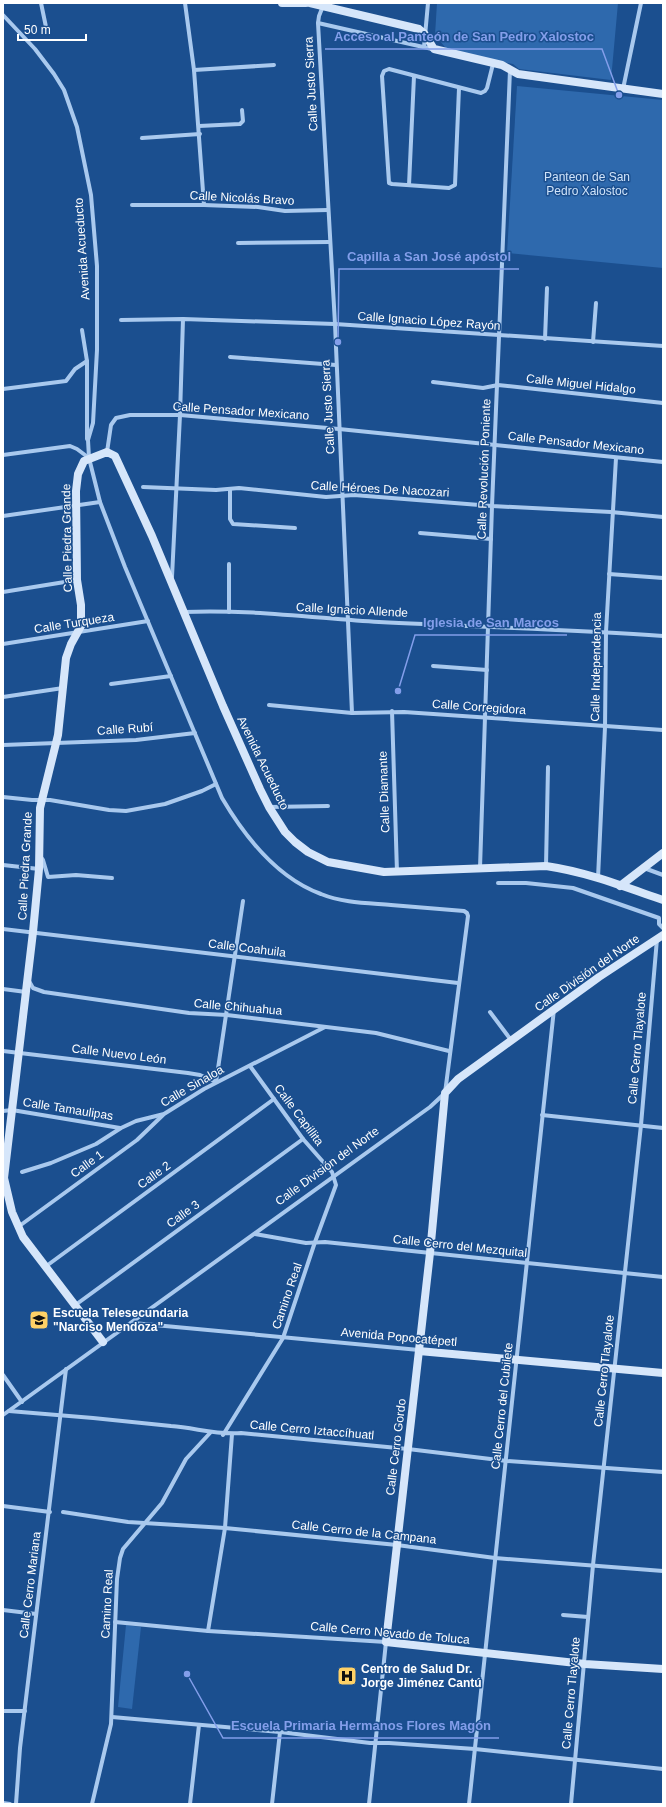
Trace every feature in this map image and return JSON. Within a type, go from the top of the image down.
[{"type":"street","points":[[41,3],[46,27]]},
{"type":"street","points":[[185,3],[194,70],[200,134],[204,205]]},
{"type":"street","points":[[282,3],[306,3]]},
{"type":"street","points":[[310,3],[419,29],[426,35],[434,49]]},
{"type":"street","points":[[424,47],[428,3]]},
{"type":"street","points":[[623,89],[641,3]]},
{"type":"street","name":"Calle Justo Sierra","points":[[323,6],[318,24],[349,620],[352,713]]},
{"type":"street","name":"Avenida Acueducto","points":[[3,15],[35,49],[54,74],[64,90],[77,127],[95,219],[98,266],[98,321],[93,423],[88,440],[89,458],[100,502],[216,784],[233,818],[264,855],[290,878],[304,886],[321,894],[343,900],[464,911],[467,913],[458,983]]},
{"type":"street","points":[[318,24],[434,49],[502,66],[518,74],[663,94]]},
{"type":"street","points":[[459,88],[455,185],[449,188],[392,184],[388,179],[382,76],[384,71],[389,69],[483,93],[486,88],[493,64]]},
{"type":"street","points":[[194,70],[274,65]]},
{"type":"street","name":"Calle Revolución Poniente","points":[[480,868],[494,444],[498,385],[510,70]]},
{"type":"street","points":[[409,185],[414,76]]},
{"type":"street","points":[[199,126],[240,124],[243,120],[242,110]]},
{"type":"street","points":[[142,138],[200,134]]},
{"type":"street","name":"Calle Nicolás Bravo","points":[[132,205],[258,206],[285,211],[328,210]]},
{"type":"street","points":[[238,243],[330,242]]},
{"type":"street","points":[[545,339],[548,288]]},
{"type":"street","points":[[593,342],[596,303]]},
{"type":"street","points":[[171,584],[177,488],[183,319]]},
{"type":"street","name":"Calle Ignacio López Rayón","points":[[121,320],[183,319],[334,324],[663,346]]},
{"type":"street","points":[[82,330],[87,361],[88,440]]},
{"type":"street","points":[[230,357],[336,365]]},
{"type":"street","points":[[3,390],[66,381],[77,367],[87,361]]},
{"type":"street","name":"Calle Miguel Hidalgo","points":[[433,382],[482,388],[498,385],[663,403]]},
{"type":"street","name":"Calle Pensador Mexicano","points":[[107,452],[111,425],[116,418],[130,415],[180,415],[494,444],[663,462]]},
{"type":"street","points":[[3,454],[70,446],[78,449],[89,458],[107,452]]},
{"type":"street","name":"Avenida Acueducto","points":[[107,452],[112,453],[117,460],[222,706],[269,807],[286,832],[295,842],[317,857],[339,865],[367,870],[397,872],[546,866],[566,869],[598,878],[663,900]]},
{"type":"street","name":"Calle Piedra Grande","points":[[89,458],[84,461],[78,474],[76,506],[77,580],[82,611],[81,626],[79,633],[68,649],[56,743],[40,808],[39,869],[28,980],[4,1169],[4,1190],[18,1227],[31,1250],[103,1342]]},
{"type":"street","name":"Calle Independencia","points":[[598,878],[605,727],[606,632],[616,458]]},
{"type":"street","name":"Calle Héroes De Nacozari","points":[[143,487],[239,488],[326,497],[354,495],[492,506],[612,512],[663,518]]},
{"type":"street","points":[[230,489],[230,519],[233,524],[295,528]]},
{"type":"street","points":[[3,516],[100,502]]},
{"type":"street","points":[[420,533],[491,539]]},
{"type":"street","points":[[229,564],[229,612]]},
{"type":"street","points":[[609,574],[663,578]]},
{"type":"street","points":[[3,592],[77,580]]},
{"type":"street","name":"Calle Ignacio Allende","points":[[183,612],[229,612],[488,628],[606,632],[663,636]]},
{"type":"street","name":"Calle Turqueza","points":[[3,644],[148,621]]},
{"type":"street","points":[[433,666],[486,670]]},
{"type":"street","points":[[111,684],[171,676]]},
{"type":"street","points":[[3,697],[63,688]]},
{"type":"street","name":"Calle Corregidora","points":[[269,705],[352,713],[392,712],[486,717],[605,727],[663,730]]},
{"type":"street","name":"Calle Diamante","points":[[392,712],[397,872]]},
{"type":"street","name":"Calle Rubí","points":[[3,745],[136,740],[195,733]]},
{"type":"street","points":[[546,866],[548,766]]},
{"type":"street","points":[[3,797],[43,800],[109,810],[126,811],[165,804],[202,791],[216,784]]},
{"type":"street","points":[[269,807],[328,806]]},
{"type":"street","points":[[620,886],[663,853]]},
{"type":"street","points":[[39,855],[43,860],[48,877],[76,875],[112,878]]},
{"type":"street","points":[[3,865],[39,869]]},
{"type":"street","points":[[644,868],[663,875]]},
{"type":"street","points":[[498,883],[544,884],[579,890],[659,918],[659,924],[663,928]]},
{"type":"street","points":[[216,1082],[227,1016],[242,901]]},
{"type":"street","name":"Calle Coahuila","points":[[3,929],[458,983]]},
{"type":"street","name":"Calle División del Norte","points":[[3,1415],[430,1107],[458,1079],[554,1009],[660,937]]},
{"type":"street","name":"Calle Cerro Tlayalote","points":[[570,1804],[593,1565],[660,937]]},
{"type":"street","name":"Calle Chihuahua","points":[[28,980],[33,988],[44,992],[189,1013],[325,1027],[391,1036],[449,1051]]},
{"type":"street","points":[[445,1093],[458,983]]},
{"type":"street","points":[[3,989],[26,992]]},
{"type":"street","name":"Calle Cerro del Cubilete","points":[[469,1804],[554,1009]]},
{"type":"street","points":[[490,1012],[511,1041]]},
{"type":"street","name":"Calle Sinaloa","points":[[22,1172],[51,1163],[96,1144],[121,1128],[136,1121],[164,1114],[216,1082],[325,1027]]},
{"type":"street","name":"Calle Nuevo León","points":[[3,1051],[188,1073],[200,1075],[216,1082]]},
{"type":"street","name":"Calle Capillita","points":[[250,1066],[303,1139],[334,1176]]},
{"type":"street","name":"Calle Cerro Gordo","points":[[369,1804],[430,1253],[445,1093]]},
{"type":"street","name":"Calle 2","points":[[45,1267],[274,1099]]},
{"type":"street","name":"Calle Tamaulipas","points":[[3,1110],[12,1110],[121,1128]]},
{"type":"street","name":"Calle 1","points":[[18,1227],[137,1140],[164,1114]]},
{"type":"street","points":[[542,1114],[663,1128]]},
{"type":"street","name":"Calle 3","points":[[74,1306],[303,1139]]},
{"type":"street","name":"Camino Real","points":[[223,1434],[283,1338],[315,1242],[336,1189],[334,1176]]},
{"type":"street","name":"Calle Cerro del Mezquital","points":[[255,1234],[306,1243],[315,1242],[527,1262],[663,1277]]},
{"type":"street","name":"Avenida Popocatépetl","points":[[132,1323],[663,1374]]},
{"type":"street","name":"Calle Cerro Mariana","points":[[16,1804],[36,1614],[50,1512],[66,1369]]},
{"type":"street","points":[[3,1375],[22,1402]]},
{"type":"street","name":"Calle Cerro Iztaccíhuatl","points":[[8,1411],[186,1427],[210,1433],[408,1449],[506,1461],[663,1472]]},
{"type":"street","name":"Camino Real","points":[[92,1804],[112,1717],[115,1622],[120,1558],[123,1549],[162,1503],[186,1459],[210,1433]]},
{"type":"street","points":[[208,1631],[225,1528],[232,1434]]},
{"type":"street","points":[[3,1506],[50,1512]]},
{"type":"street","name":"Calle Cerro de la Campana","points":[[63,1512],[93,1518],[145,1524],[225,1528],[397,1545],[495,1558],[663,1572]]},
{"type":"street","points":[[3,1610],[36,1614]]},
{"type":"street","points":[[563,1615],[588,1617]]},
{"type":"street","name":"Calle Cerro Nevado de Toluca","points":[[115,1622],[208,1631],[386,1642],[584,1664],[663,1669]]},
{"type":"street","points":[[3,1711],[25,1711]]},
{"type":"street","points":[[112,1717],[280,1732],[376,1743],[475,1750],[663,1769]]},
{"type":"street","points":[[190,1804],[199,1725]]},
{"type":"street","points":[[272,1804],[280,1732]]},
{"type":"street","points":[[3,1803],[10,1804]]},
{"type":"green space","points":[[437,3],[618,3],[611,80],[519,69],[513,64],[449,52],[435,35]]},
{"type":"green space","name":"Panteon de San Pedro Xalostoc","points":[[517,86],[663,100],[663,268],[507,253]]},
{"type":"green space","points":[[126,1625],[141,1627],[132,1709],[118,1707]]},
{"type":"place","name":"Acceso al Panteón de San Pedro Xalostoc","points":[[619,95]]},
{"type":"place","name":"Capilla a San José apóstol","points":[[338,342]]},
{"type":"place","name":"Iglesia de San Marcos","points":[[398,691]]},
{"type":"place","name":"Escuela Telesecundaria \"Narciso Mendoza\"","points":[[39,1320]]},
{"type":"place","name":"Escuela Primaria Hermanos Flores Magón","points":[[187,1674]]},
{"type":"place","name":"Centro de Salud Dr. Jorge Jiménez Cantú","points":[[347,1676]]}]
